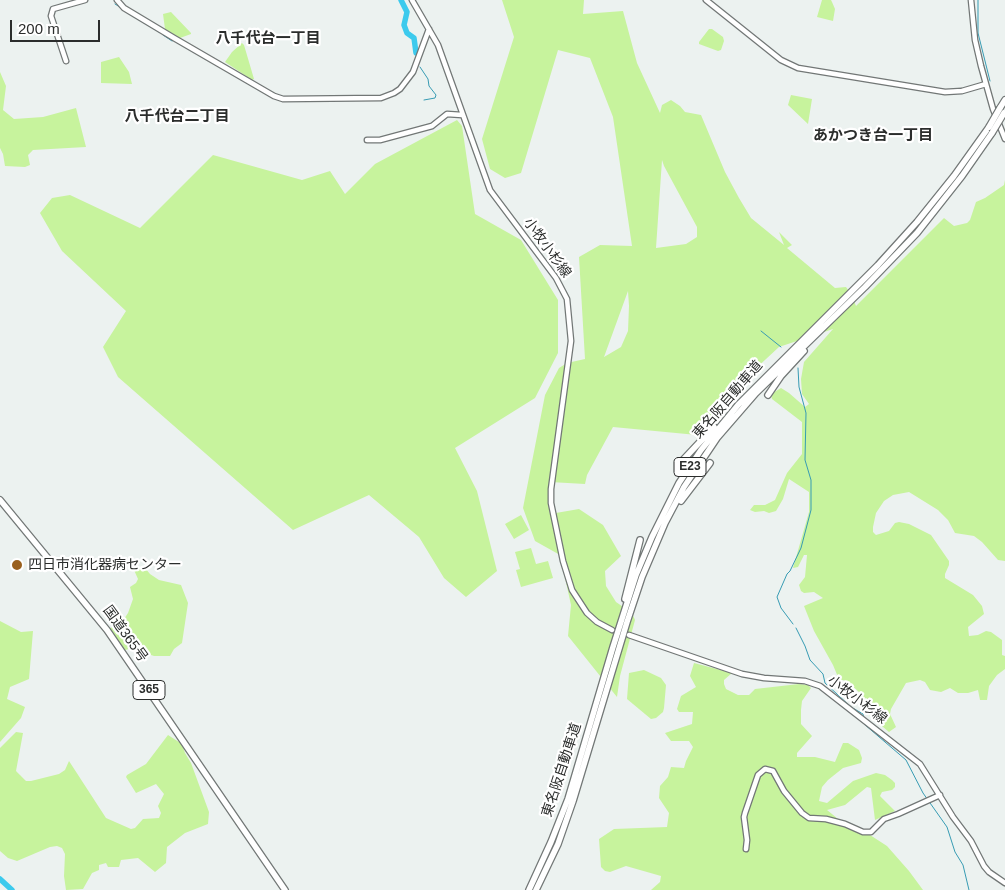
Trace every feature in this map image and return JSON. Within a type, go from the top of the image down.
[{"type":"highway","name":"東名阪自動車道","points":[[536,890],[558,844],[573,802],[629,615],[657,541],[684,487],[717,438],[756,393],[901,251],[932,216],[992,133],[1003,111],[1005,100]]},
{"type":"highway","name":"東名阪自動車道","points":[[529,890],[568,799],[613,647],[639,568],[669,501],[701,450],[726,419],[752,389],[902,240],[937,198],[988,126],[1003,111]]},
{"type":"highway","points":[[768,395],[781,376],[830,321]]},
{"type":"highway","points":[[683,460],[752,389]]},
{"type":"highway","points":[[657,541],[683,496],[710,463]]},
{"type":"highway","name":"国道365号","points":[[0,500],[103,624],[285,890]]},
{"type":"highway","points":[[613,647],[640,540]]},
{"type":"street","points":[[66,61],[51,16],[53,9],[85,0]]},
{"type":"street","points":[[117,0],[124,8],[174,38],[274,96],[283,98],[381,98],[394,93],[400,89],[413,72],[428,29]]},
{"type":"street","name":"小牧小杉線","points":[[412,0],[438,45],[490,190],[556,278],[567,299],[571,341],[551,503],[563,561],[572,590],[587,613],[597,622],[612,630]]},
{"type":"street","points":[[706,0],[781,60],[798,68],[945,92],[962,91],[986,84]]},
{"type":"street","points":[[971,0],[975,40],[986,84],[1005,139]]},
{"type":"street","points":[[367,140],[380,140],[432,126],[447,114],[462,115]]},
{"type":"street","name":"小牧小杉線","points":[[628,635],[742,674],[814,683],[828,690],[914,758],[927,774],[952,817],[971,841],[984,866],[989,872],[1005,883]]},
{"type":"street","points":[[746,849],[747,840],[744,817],[758,774],[765,769],[773,771],[784,791],[802,813],[810,818],[826,819],[845,824],[863,832],[871,832],[884,819],[940,795]]},
{"type":"green space","points":[[502,0],[584,0],[583,14],[623,11],[637,63],[660,113],[662,105],[671,100],[685,112],[701,115],[725,172],[751,218],[784,245],[779,232],[792,245],[787,248],[835,288],[846,287],[856,306],[944,218],[954,226],[967,223],[970,220],[976,202],[1004,185],[1005,180],[1005,561],[998,560],[974,536],[955,533],[948,520],[938,510],[909,492],[893,495],[884,501],[876,513],[873,527],[873,532],[876,535],[889,531],[895,523],[899,522],[909,524],[931,535],[949,561],[945,578],[973,595],[982,606],[984,614],[968,627],[969,636],[978,635],[986,631],[991,632],[1002,640],[1002,655],[1005,656],[1005,669],[997,675],[989,686],[987,700],[980,700],[978,690],[958,693],[950,688],[941,692],[930,690],[925,682],[920,680],[906,683],[891,709],[890,714],[896,727],[889,732],[864,711],[860,693],[847,681],[838,677],[814,631],[804,606],[823,598],[814,592],[804,593],[801,591],[799,585],[805,577],[807,555],[804,555],[798,567],[793,568],[809,512],[809,492],[789,479],[783,499],[776,511],[769,513],[750,510],[754,505],[765,505],[775,500],[787,473],[802,454],[802,422],[772,399],[771,394],[781,388],[805,407],[809,404],[802,394],[801,379],[804,362],[833,329],[779,347],[725,397],[697,435],[613,427],[587,475],[585,484],[550,482],[548,502],[550,514],[579,509],[603,525],[621,556],[605,571],[606,586],[616,602],[632,613],[635,620],[620,676],[617,697],[568,636],[571,605],[560,555],[535,541],[523,508],[545,395],[559,368],[567,363],[585,359],[579,257],[600,245],[632,246],[613,117],[590,58],[558,50],[521,173],[505,178],[490,169],[482,139],[514,37]],"holes":[[[662,160],[697,227],[697,237],[686,244],[656,248]],[[628,291],[628,331],[621,347],[604,357]]]},
{"type":"green space","points":[[822,0],[831,0],[835,9],[833,21],[817,17]]},
{"type":"green space","points":[[171,12],[191,34],[180,38],[165,29],[163,14]]},
{"type":"green space","points":[[709,29],[723,37],[724,41],[721,50],[718,51],[699,44]]},
{"type":"green space","points":[[242,43],[254,79],[252,80],[225,62]]},
{"type":"green space","points":[[119,57],[129,72],[132,84],[101,83],[101,62]]},
{"type":"green space","points":[[0,72],[6,86],[3,110],[14,119],[43,117],[76,108],[86,147],[33,150],[28,155],[30,165],[25,167],[5,166],[0,148]]},
{"type":"green space","points":[[791,95],[812,99],[808,124],[788,105]]},
{"type":"green space","points":[[457,120],[462,126],[475,214],[521,240],[558,300],[558,353],[535,398],[455,448],[477,491],[497,571],[466,597],[444,578],[419,537],[369,495],[293,530],[118,377],[103,347],[126,311],[62,251],[40,213],[52,198],[70,195],[140,228],[213,155],[302,180],[330,171],[345,194],[375,164]]},
{"type":"green space","points":[[521,515],[529,530],[514,539],[505,524]]},
{"type":"green space","points":[[531,548],[536,564],[548,561],[553,578],[521,587],[516,570],[520,569],[515,552]]},
{"type":"green space","points":[[145,568],[159,580],[181,585],[188,603],[182,643],[174,649],[170,656],[154,656],[145,653],[137,647],[125,650],[110,628],[120,625],[128,613],[133,599],[130,587],[138,579],[134,570]]},
{"type":"green space","points":[[0,621],[21,632],[33,631],[29,679],[10,687],[7,699],[25,707],[21,718],[0,742]]},
{"type":"green space","points":[[694,663],[732,673],[724,680],[724,684],[726,689],[738,695],[749,695],[755,689],[799,684],[808,685],[811,688],[802,701],[801,724],[812,736],[797,753],[797,757],[815,757],[835,762],[843,743],[848,743],[859,750],[862,758],[861,763],[843,768],[828,780],[822,787],[819,801],[827,803],[853,781],[876,773],[885,775],[892,780],[895,783],[895,787],[892,790],[882,792],[880,796],[895,811],[875,820],[871,788],[867,787],[845,805],[827,810],[848,827],[870,835],[887,846],[923,890],[651,890],[660,882],[661,876],[626,866],[610,872],[605,871],[601,867],[599,839],[614,829],[667,827],[669,813],[659,798],[660,786],[668,777],[671,767],[684,768],[693,747],[689,741],[671,741],[665,733],[692,724],[693,712],[679,712],[677,709],[681,696],[696,687],[690,676]]},
{"type":"green space","points":[[644,670],[661,678],[666,685],[663,712],[656,718],[651,719],[627,699],[629,673]]},
{"type":"green space","points":[[16,732],[23,733],[16,771],[26,781],[59,774],[65,770],[69,761],[106,818],[131,829],[135,828],[143,819],[159,818],[161,813],[158,806],[164,794],[156,784],[136,793],[126,777],[146,764],[168,735],[182,744],[191,763],[209,812],[208,824],[185,833],[167,847],[166,863],[155,872],[138,858],[121,860],[119,867],[108,867],[106,863],[99,865],[99,870],[92,873],[83,889],[66,890],[64,876],[65,854],[62,848],[57,846],[50,847],[17,861],[8,858],[0,851],[0,748]]},
{"type":"waterway","points":[[401,0],[407,12],[404,25],[407,33],[414,38],[416,53]]},
{"type":"waterway","points":[[978,0],[978,33],[990,81]]},
{"type":"waterway","points":[[115,4],[123,9]]},
{"type":"waterway","points":[[126,12],[159,32]]},
{"type":"waterway","points":[[163,35],[172,41]]},
{"type":"waterway","points":[[420,67],[428,79],[429,86],[436,95],[435,98],[424,100]]},
{"type":"waterway","points":[[761,331],[781,347]]},
{"type":"waterway","points":[[793,624],[781,608],[777,597],[801,548],[811,510],[811,480],[805,460],[806,413],[799,387],[798,368]]},
{"type":"waterway","points":[[796,628],[810,660],[823,674],[825,683],[851,707],[863,714],[864,720]]},
{"type":"waterway","points":[[864,724],[906,760],[923,793],[947,827],[955,852],[963,865],[969,890]]},
{"type":"waterway","points":[[0,879],[12,890]]},
{"type":"place","name":"四日市消化器病センター","points":[[17,565]]},
{"type":"district","name":"八千代台一丁目","points":[[268,39]]},
{"type":"district","name":"八千代台二丁目","points":[[177,117]]},
{"type":"district","name":"あかつき台一丁目","points":[[873,136]]}]
